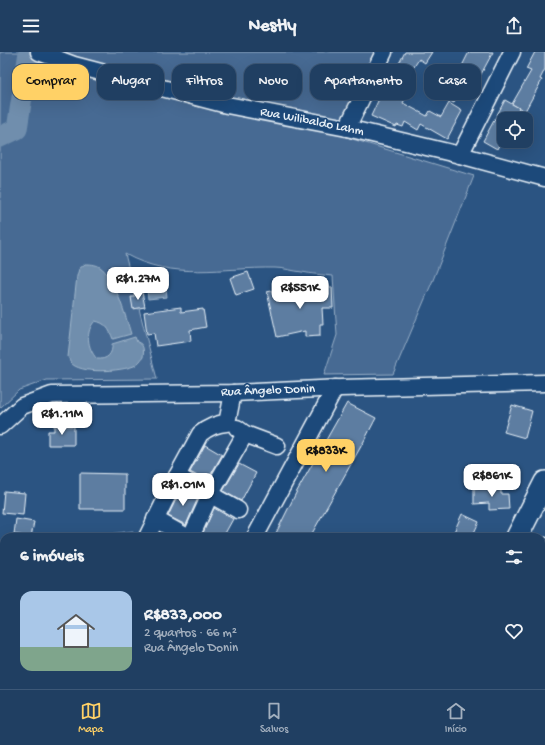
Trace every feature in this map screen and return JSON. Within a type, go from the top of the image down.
[{"type":"main road","points":[[519,533],[545,482]]},
{"type":"main road","points":[[534,533],[545,513]]},
{"type":"street","name":"Rua Wilibaldo Lahm","points":[[39,52],[74,65],[227,105],[347,128],[460,155],[545,178]]},
{"type":"street","points":[[347,128],[384,52]]},
{"type":"street","points":[[460,155],[512,52]]},
{"type":"street","name":"Rua Ângelo Donin","points":[[0,426],[22,406],[52,395],[233,393],[335,388],[545,383]]},
{"type":"street","points":[[256,533],[335,388]]},
{"type":"street","points":[[227,423],[233,393]]},
{"type":"street","points":[[149,533],[177,476],[200,434],[205,430],[222,423],[227,423],[245,434],[277,446]]},
{"type":"street","points":[[193,533],[210,494],[245,434]]},
{"type":"street","points":[[177,476],[238,510]]},
{"type":"street","points":[[155,519],[180,533]]},
{"type":"shaded area","points":[[0,52],[388,52],[383,64],[310,64],[310,100],[366,100],[349,138],[474,176],[433,280],[393,374],[324,375],[337,335],[333,276],[278,268],[198,271],[180,270],[143,262],[125,254],[157,379],[47,380],[19,390],[0,408]]},
{"type":"shaded area","points":[[85,264],[100,267],[110,279],[119,298],[131,334],[113,339],[107,327],[102,323],[95,321],[90,330],[88,340],[91,350],[97,359],[101,359],[109,356],[112,344],[135,337],[137,342],[143,348],[143,357],[134,366],[101,371],[82,369],[75,366],[69,360],[68,357],[77,276],[79,269]]},
{"type":"shaded area","points":[[166,288],[167,297],[148,299],[147,290]]},
{"type":"shaded area","points":[[133,531],[132,533],[117,533]]},
{"type":"building","points":[[405,52],[432,52],[425,63],[419,59],[416,64],[399,64]]},
{"type":"building","points":[[469,52],[493,52],[481,74],[481,64],[463,64]]},
{"type":"building","points":[[535,52],[545,52],[545,69],[540,79],[542,80],[525,111],[512,104],[531,71],[526,69]]},
{"type":"building","points":[[378,100],[404,100],[403,103],[427,116],[430,111],[441,117],[449,103],[462,111],[447,139],[421,124],[418,130],[405,122],[403,127],[397,125],[396,127],[371,116]]},
{"type":"building","points":[[448,100],[456,100],[454,103]]},
{"type":"building","points":[[505,100],[519,108],[517,112],[499,112]]},
{"type":"building","points":[[497,115],[497,149],[483,141]]},
{"type":"building","points":[[248,272],[254,289],[236,295],[230,278]]},
{"type":"building","points":[[323,284],[323,287],[332,287],[333,308],[322,308],[323,324],[320,324],[320,336],[305,337],[305,331],[277,337],[267,292],[284,288],[286,294],[307,289],[306,285]]},
{"type":"building","points":[[142,292],[145,307],[133,309],[131,297],[134,297],[134,293]]},
{"type":"building","points":[[181,307],[181,312],[203,309],[206,327],[190,330],[191,341],[156,346],[154,333],[147,334],[144,312]]},
{"type":"building","points":[[347,403],[376,418],[312,533],[276,533],[296,493]]},
{"type":"building","points":[[512,405],[532,411],[525,438],[504,432]]},
{"type":"building","points":[[54,426],[74,426],[74,445],[48,445],[48,431],[54,431]]},
{"type":"building","points":[[205,445],[222,455],[207,481],[190,472]]},
{"type":"building","points":[[239,464],[256,473],[241,501],[223,491]]},
{"type":"building","points":[[80,473],[125,474],[125,509],[80,509]]},
{"type":"building","points":[[501,487],[501,494],[508,494],[509,509],[489,510],[489,503],[474,504],[474,488]]},
{"type":"building","points":[[181,489],[198,498],[186,525],[168,516]]},
{"type":"building","points":[[4,491],[25,493],[23,515],[2,513]]},
{"type":"building","points":[[214,508],[233,519],[225,533],[203,533]]},
{"type":"building","points":[[462,514],[479,522],[474,533],[453,533]]},
{"type":"building","points":[[16,519],[34,522],[32,533],[14,533]]},
{"type":"waterway","points":[[0,137],[17,129],[29,52]]}]
